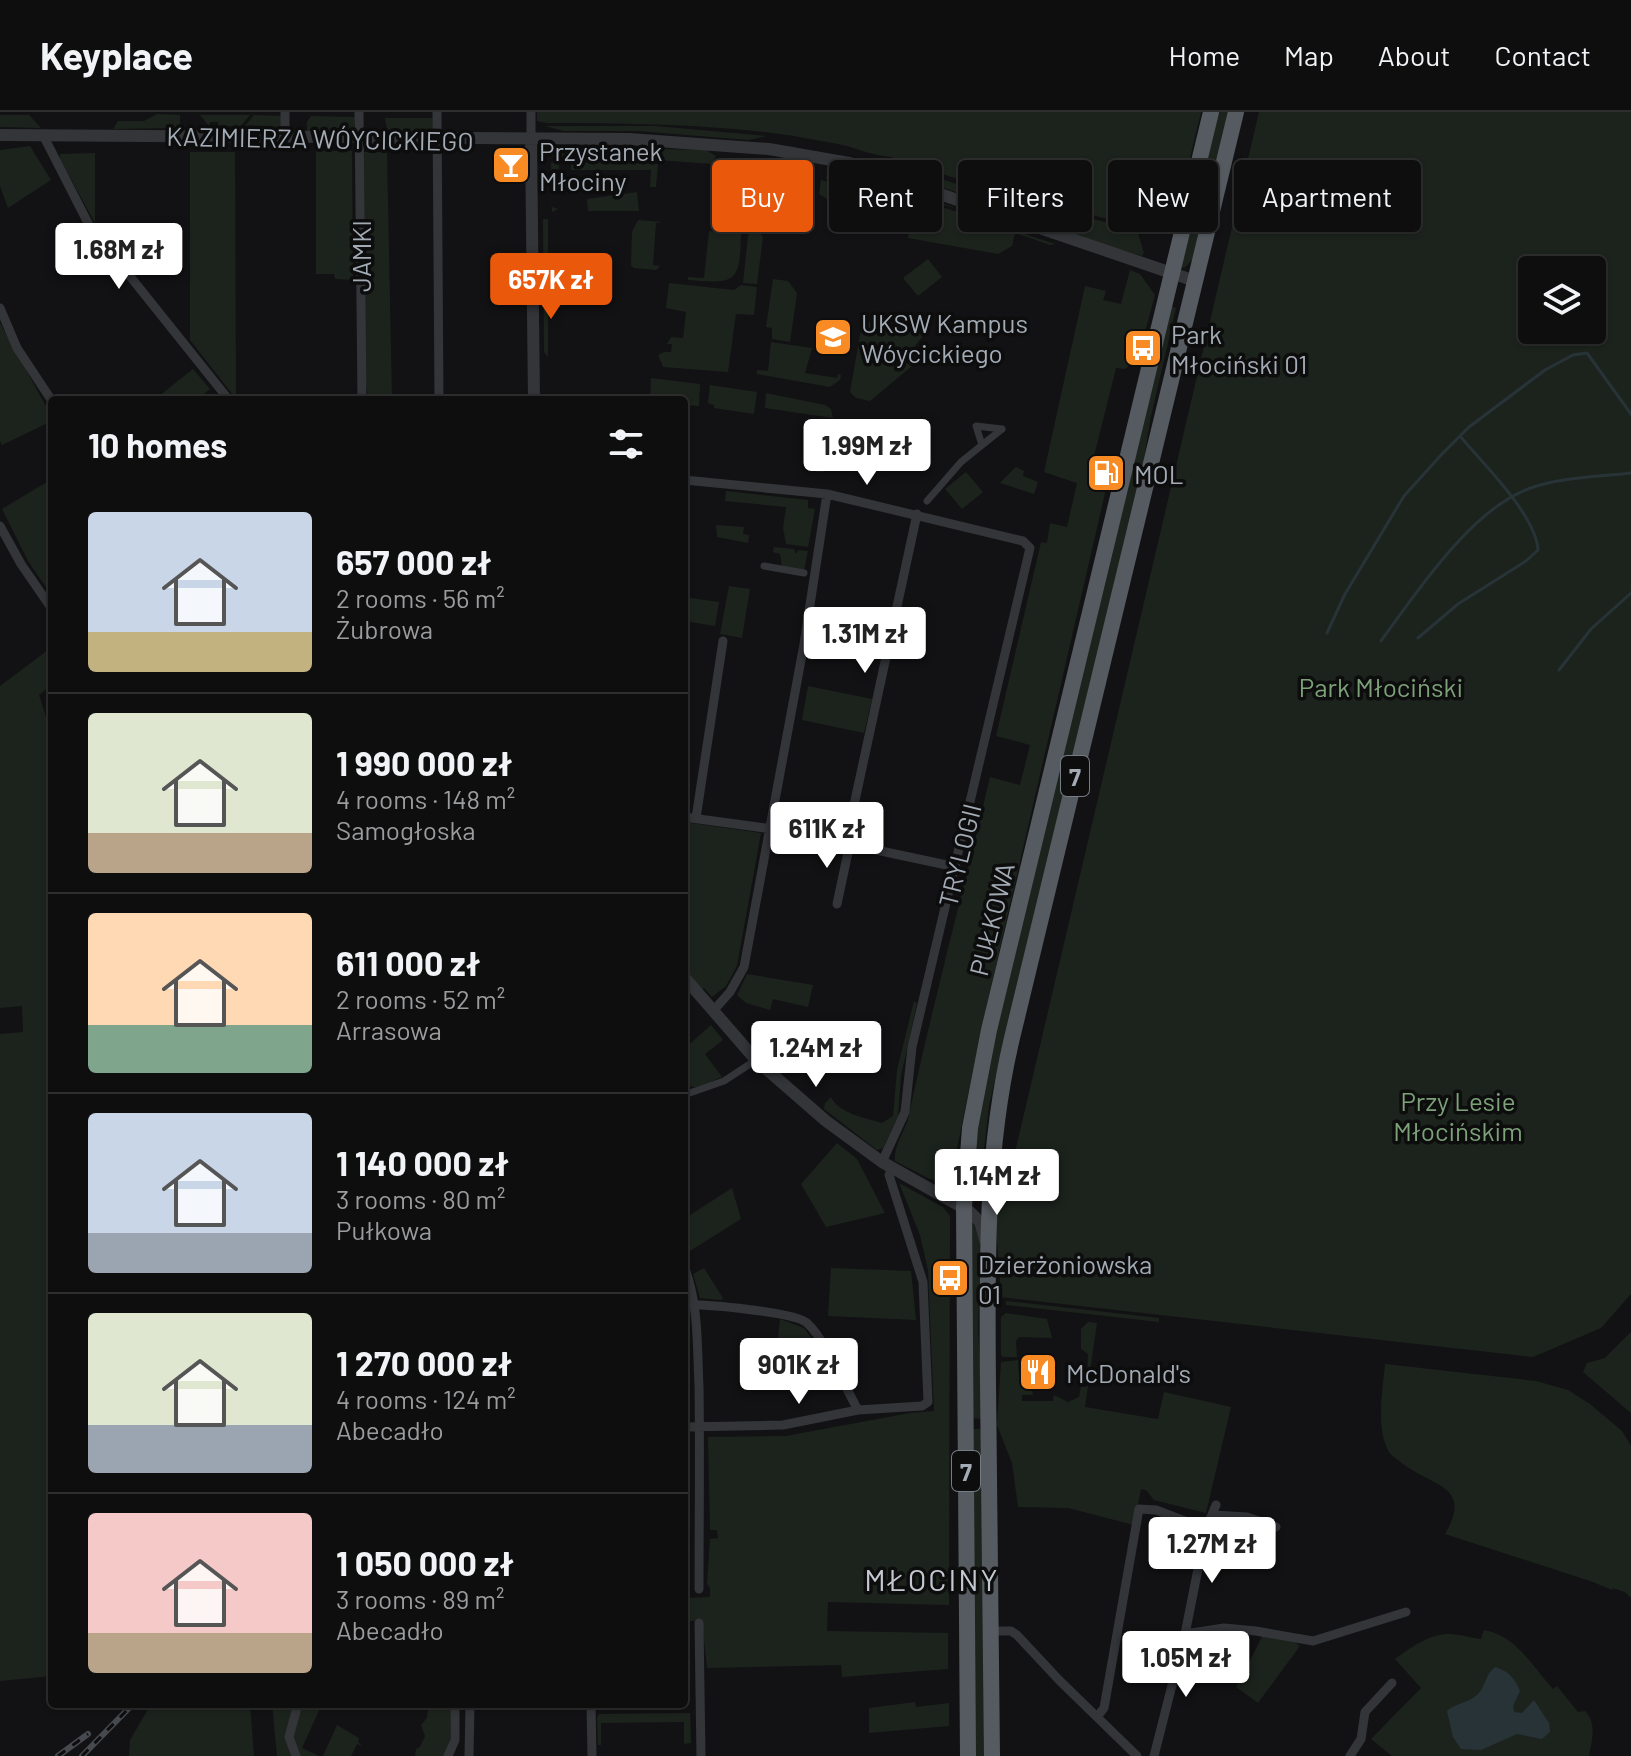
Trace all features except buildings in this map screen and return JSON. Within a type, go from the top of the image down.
[{"type":"highway","name":"PUŁKOWA","points":[[968,1756],[964,1207],[968,1143],[980,1070],[1211,112]]},
{"type":"highway","name":"PUŁKOWA","points":[[992,1756],[989,1255],[992,1161],[1004,1073],[1236,112]]},
{"type":"street","points":[[285,112],[285,138]]},
{"type":"street","name":"JAMKI","points":[[359,112],[362,396]]},
{"type":"street","points":[[437,112],[439,396]]},
{"type":"street","points":[[531,112],[534,396]]},
{"type":"street","name":"KAZIMIERZA WÓYCICKIEGO","points":[[0,135],[679,141],[769,149],[839,161],[1195,281]]},
{"type":"street","points":[[43,135],[89,225],[226,396]]},
{"type":"street","points":[[0,308],[17,348],[49,396]]},
{"type":"street","points":[[927,501],[961,462],[982,445]]},
{"type":"street","points":[[688,480],[827,494],[917,514],[837,904]]},
{"type":"street","points":[[713,1011],[730,992],[744,967],[804,644],[827,494]]},
{"type":"street","name":"TRYLOGII","points":[[887,1165],[905,1112],[912,1047],[1029,546],[1023,541],[917,514]]},
{"type":"street","points":[[0,526],[48,603]]},
{"type":"street","points":[[764,566],[804,573]]},
{"type":"street","points":[[696,818],[723,641]]},
{"type":"street","points":[[688,817],[848,843],[956,867]]},
{"type":"street","points":[[688,982],[756,1060],[836,1129],[887,1165],[964,1207],[980,1222],[989,1255]]},
{"type":"street","points":[[688,1091],[724,1081],[756,1060]]},
{"type":"street","points":[[688,1426],[783,1425],[858,1410],[922,1406],[928,1402],[923,1282],[887,1165]]},
{"type":"street","points":[[699,1589],[699,1425],[689,1305],[803,1320],[817,1334],[858,1410]]},
{"type":"street","points":[[1097,1717],[1104,1708],[1139,1509],[1156,1510],[1206,1529]]},
{"type":"street","points":[[1154,1756],[1185,1634],[1206,1529],[1215,1512],[1247,1517],[1276,1527]]},
{"type":"street","points":[[1185,1634],[1224,1628],[1313,1641],[1406,1612]]},
{"type":"street","points":[[699,1623],[701,1756]]},
{"type":"street","points":[[991,1631],[1011,1631],[1017,1635],[1137,1756]]},
{"type":"street","points":[[1350,1756],[1361,1739],[1365,1712],[1392,1683]]},
{"type":"street","points":[[296,1756],[289,1737],[297,1708]]},
{"type":"street","points":[[448,1756],[455,1740],[455,1708]]},
{"type":"street","points":[[469,1756],[470,1708]]},
{"type":"street","points":[[591,1708],[592,1756]]},
{"type":"green space","points":[[537,112],[1201,112],[1190,160],[1108,160],[1108,219],[1092,215],[1092,160],[958,160],[958,179],[942,174],[942,160],[900,160],[794,136],[702,127],[537,121]]},
{"type":"green space","points":[[1217,112],[1230,112],[1218,160],[1206,160]]},
{"type":"green space","name":"Park Młociński","points":[[1259,112],[1631,112],[1631,1294],[1601,1328],[1533,1357],[1000,1297],[997,1214],[1016,1148],[1234,219],[1234,232],[1421,232],[1421,160],[1248,160]]},
{"type":"green space","points":[[157,114],[180,115],[180,128],[113,129],[118,121],[144,121]]},
{"type":"green space","points":[[0,115],[29,115],[41,128],[0,127]]},
{"type":"green space","points":[[200,115],[250,115],[241,126],[218,126],[218,122],[210,122],[209,126]]},
{"type":"green space","points":[[254,115],[282,116],[281,126],[269,131],[245,130]]},
{"type":"green space","points":[[311,116],[355,117],[354,128],[347,132],[307,131]]},
{"type":"green space","points":[[385,118],[434,118],[433,128],[428,133],[393,132],[387,129]]},
{"type":"green space","points":[[545,126],[656,126],[766,136],[749,140],[637,131],[563,131]]},
{"type":"green space","points":[[30,146],[51,180],[8,208],[0,186],[0,150]]},
{"type":"green space","points":[[550,149],[706,150],[716,156],[712,164],[541,156]]},
{"type":"green space","points":[[316,151],[352,151],[353,280],[335,279],[334,274],[316,274]]},
{"type":"green space","points":[[190,152],[235,152],[236,396],[190,340]]},
{"type":"green space","points":[[364,152],[387,152],[392,396],[368,396]]},
{"type":"green space","points":[[95,153],[95,223],[60,154]]},
{"type":"green space","points":[[619,161],[658,164],[656,187],[650,187],[651,170],[571,170],[571,162],[559,162],[559,169],[552,169],[552,207],[558,209],[552,212],[551,163],[554,162]]},
{"type":"green space","points":[[942,179],[958,185],[958,193],[942,187]]},
{"type":"green space","points":[[821,180],[829,182],[829,200],[819,194]]},
{"type":"green space","points":[[637,192],[639,211],[588,211],[587,199]]},
{"type":"green space","points":[[942,208],[958,212],[958,232],[1018,232],[1055,244],[1015,233],[1012,246],[998,254],[908,238],[909,232],[942,232]]},
{"type":"green space","points":[[543,219],[548,219],[548,357],[544,352]]},
{"type":"green space","points":[[1092,219],[1108,223],[1108,232],[1138,232],[1144,253],[1142,256],[1070,232],[1092,232]]},
{"type":"green space","points":[[638,220],[663,222],[656,223],[653,265],[660,266],[656,270],[631,265],[632,232]]},
{"type":"green space","points":[[709,231],[741,232],[737,270],[726,280],[688,280],[688,277],[704,278]]},
{"type":"green space","points":[[759,232],[763,237],[757,284],[743,283],[750,233]]},
{"type":"green space","points":[[1188,232],[1200,232],[1193,259],[1184,268],[1180,267]]},
{"type":"green space","points":[[928,259],[942,277],[918,296],[903,278]]},
{"type":"green space","points":[[1130,270],[1140,274],[1155,295],[1138,358],[1125,369],[1116,368],[1087,484],[1106,489],[982,1026],[951,1178],[946,1181],[930,1179],[895,1161],[895,1155],[909,1115],[990,777],[1020,785],[1030,745],[996,736],[1041,542],[1047,543],[1050,523],[1067,527],[1077,483],[1044,472],[1085,286],[1106,291],[1103,300],[1121,304]]},
{"type":"green space","points":[[773,279],[788,281],[797,293],[790,342],[772,339],[772,328],[766,327]]},
{"type":"green space","points":[[669,283],[734,290],[741,285],[757,287],[754,315],[736,314],[728,372],[663,367],[658,355],[671,352],[672,344],[667,344],[671,337],[683,338],[686,312],[666,308]]},
{"type":"green space","points":[[1170,306],[1176,308],[1142,471],[989,1105],[981,1177],[985,1201],[979,1200],[980,1179],[971,1174],[985,1074]]},
{"type":"green space","points":[[867,322],[919,330],[922,337],[915,346],[924,356],[870,401],[856,398],[850,392],[862,324]]},
{"type":"green space","points":[[0,323],[48,410],[48,423],[2,445]]},
{"type":"green space","points":[[771,342],[812,348],[805,373],[837,378],[838,374],[841,375],[840,380],[830,387],[757,374],[757,370],[768,371]]},
{"type":"green space","points":[[193,369],[210,389],[202,396],[159,396]]},
{"type":"green space","points":[[651,378],[700,384],[699,406],[688,405],[688,396],[650,396]]},
{"type":"green space","points":[[710,385],[757,392],[754,414],[714,408],[708,403]]},
{"type":"green space","points":[[766,393],[825,405],[831,409],[833,418],[765,408]]},
{"type":"green space","points":[[824,423],[832,425],[824,472],[816,472]]},
{"type":"green space","points":[[1016,467],[1024,471],[1023,476],[1038,482],[1034,494],[1000,483]]},
{"type":"green space","points":[[966,472],[983,492],[962,509],[945,489]]},
{"type":"green space","points":[[48,481],[48,590],[28,561],[2,509]]},
{"type":"green space","points":[[726,491],[808,500],[808,508],[815,509],[808,547],[786,544],[783,528],[786,507],[725,501]]},
{"type":"green space","points":[[716,525],[744,527],[743,534],[749,535],[748,543],[717,537]]},
{"type":"green space","points":[[774,547],[794,549],[796,554],[798,550],[808,551],[804,571],[782,567],[780,554],[773,552]]},
{"type":"green space","points":[[729,586],[750,589],[742,638],[720,634]]},
{"type":"green space","points":[[688,598],[719,602],[715,626],[688,622]]},
{"type":"green space","points":[[48,650],[48,688],[39,695],[48,720],[48,1676],[0,1681],[0,1034],[23,1032],[22,1006],[0,1008],[0,686]]},
{"type":"green space","points":[[808,686],[872,699],[864,733],[802,720]]},
{"type":"green space","points":[[688,823],[761,833],[737,966],[726,986],[712,997],[704,988],[701,990],[688,974]]},
{"type":"green space","points":[[747,974],[813,985],[808,1007],[773,999],[770,1010],[746,1003],[737,995]]},
{"type":"green space","points":[[914,1001],[917,1003],[901,1076],[898,1116],[883,1148],[877,1150],[824,1109],[825,1103],[831,1097],[846,1111],[882,1123],[893,1116],[897,1070]]},
{"type":"green space","points":[[711,1025],[723,1040],[705,1054],[722,1077],[703,1085],[688,1086],[688,1045]]},
{"type":"green space","points":[[837,1143],[857,1159],[885,1213],[826,1227],[801,1184]]},
{"type":"green space","points":[[899,1183],[943,1207],[950,1216],[949,1605],[828,1602],[827,1631],[948,1633],[948,1669],[842,1677],[841,1665],[707,1668],[702,1621],[689,1621],[688,1598],[710,1597],[707,1584],[710,1539],[718,1538],[717,1530],[710,1530],[708,1437],[786,1436],[934,1411],[928,1270],[920,1235]]},
{"type":"green space","points":[[732,1188],[741,1219],[688,1252],[688,1216]]},
{"type":"green space","points":[[972,1220],[980,1241],[978,1331],[984,1419],[970,1418]]},
{"type":"green space","points":[[704,1268],[723,1298],[721,1300],[700,1298],[693,1274]]},
{"type":"green space","points":[[831,1268],[911,1271],[916,1320],[828,1316]]},
{"type":"green space","points":[[1006,1301],[1159,1318],[1159,1322],[1006,1305]]},
{"type":"green space","points":[[1006,1313],[1047,1319],[1052,1338],[1019,1337],[1016,1341],[1017,1357],[1003,1357],[1001,1317]]},
{"type":"green space","points":[[780,1319],[804,1328],[818,1347],[777,1348]]},
{"type":"green space","points":[[1088,1322],[1097,1323],[1085,1407],[1158,1419],[1164,1392],[1231,1407],[1206,1513],[1154,1500],[1146,1490],[1141,1489],[1134,1525],[1068,1508],[1018,1507],[1012,1463],[997,1425],[1001,1362],[1018,1360],[1019,1376],[1025,1376],[1025,1388],[1032,1388],[1033,1395],[1022,1395],[1022,1401],[1053,1401],[1054,1395],[1068,1402],[1079,1397],[1081,1387],[1087,1387],[1088,1354],[1081,1349],[1081,1329]]},
{"type":"green space","points":[[1631,1332],[1631,1413],[1583,1372],[1587,1363],[1605,1358]]},
{"type":"green space","points":[[1385,1364],[1536,1381],[1568,1390],[1622,1431],[1631,1446],[1631,1598],[1625,1592],[1445,1534],[1453,1518],[1455,1506],[1452,1497],[1393,1456],[1385,1442],[1381,1409]]},
{"type":"green space","points":[[970,1429],[984,1429],[987,1756],[973,1756]]},
{"type":"green space","points":[[1484,1630],[1515,1645],[1553,1689],[1557,1686],[1578,1712],[1585,1711],[1592,1726],[1589,1756],[1392,1756],[1371,1739],[1421,1688],[1395,1659],[1435,1636],[1453,1634],[1481,1639]]},
{"type":"green space","points":[[1263,1635],[1300,1646],[1258,1703],[1236,1687]]},
{"type":"green space","points":[[915,1702],[916,1707],[949,1703],[949,1726],[869,1733],[869,1708]]},
{"type":"green space","points":[[149,1708],[250,1708],[254,1756],[129,1756],[130,1740]]},
{"type":"green space","points":[[272,1708],[294,1708],[286,1738],[292,1756],[277,1756]]},
{"type":"green space","points":[[301,1708],[320,1708],[302,1748],[319,1756],[300,1756],[292,1741]]},
{"type":"green space","points":[[451,1708],[450,1741],[444,1756],[415,1756],[425,1736],[421,1725],[427,1718],[428,1709]]},
{"type":"green space","points":[[690,1713],[691,1743],[684,1744],[684,1722],[601,1723],[601,1745],[598,1745],[599,1714]]},
{"type":"green space","points":[[337,1725],[359,1738],[362,1746],[357,1744],[351,1756],[323,1756]]},
{"type":"shaded area","points":[[1495,1667],[1511,1676],[1520,1691],[1513,1706],[1514,1712],[1522,1713],[1534,1700],[1549,1723],[1550,1732],[1542,1739],[1517,1734],[1481,1750],[1461,1749],[1453,1737],[1447,1711],[1477,1695]]},
{"type":"waterway","points":[[1327,633],[1345,594],[1404,496],[1469,427],[1545,370],[1573,355],[1587,353],[1631,414]]},
{"type":"waterway","points":[[1418,638],[1458,604],[1526,561],[1538,550],[1535,536],[1519,506],[1460,436]]},
{"type":"waterway","points":[[1381,641],[1446,555],[1486,515],[1507,500],[1528,489],[1553,482],[1631,473]]},
{"type":"waterway","points":[[1559,670],[1591,629],[1631,593]]},
{"type":"railway","points":[[82,1756],[129,1708]]},
{"type":"railway","points":[[58,1756],[88,1734]]},
{"type":"place","name":"Przystanek Młociny","points":[[511,165]]},
{"type":"place","name":"UKSW Kampus Wóycickiego","points":[[833,337]]},
{"type":"place","name":"Park Młociński 01","points":[[1143,348]]},
{"type":"place","name":"MOL","points":[[1106,473]]},
{"type":"place","name":"Dzierżoniowska 01","points":[[950,1278]]},
{"type":"place","name":"McDonald's","points":[[1038,1372]]},
{"type":"district","name":"MŁOCINY","points":[[932,1579]]},
{"type":"park label","name":"Przy Lesie Młocińskim","points":[[1458,1115]]}]
